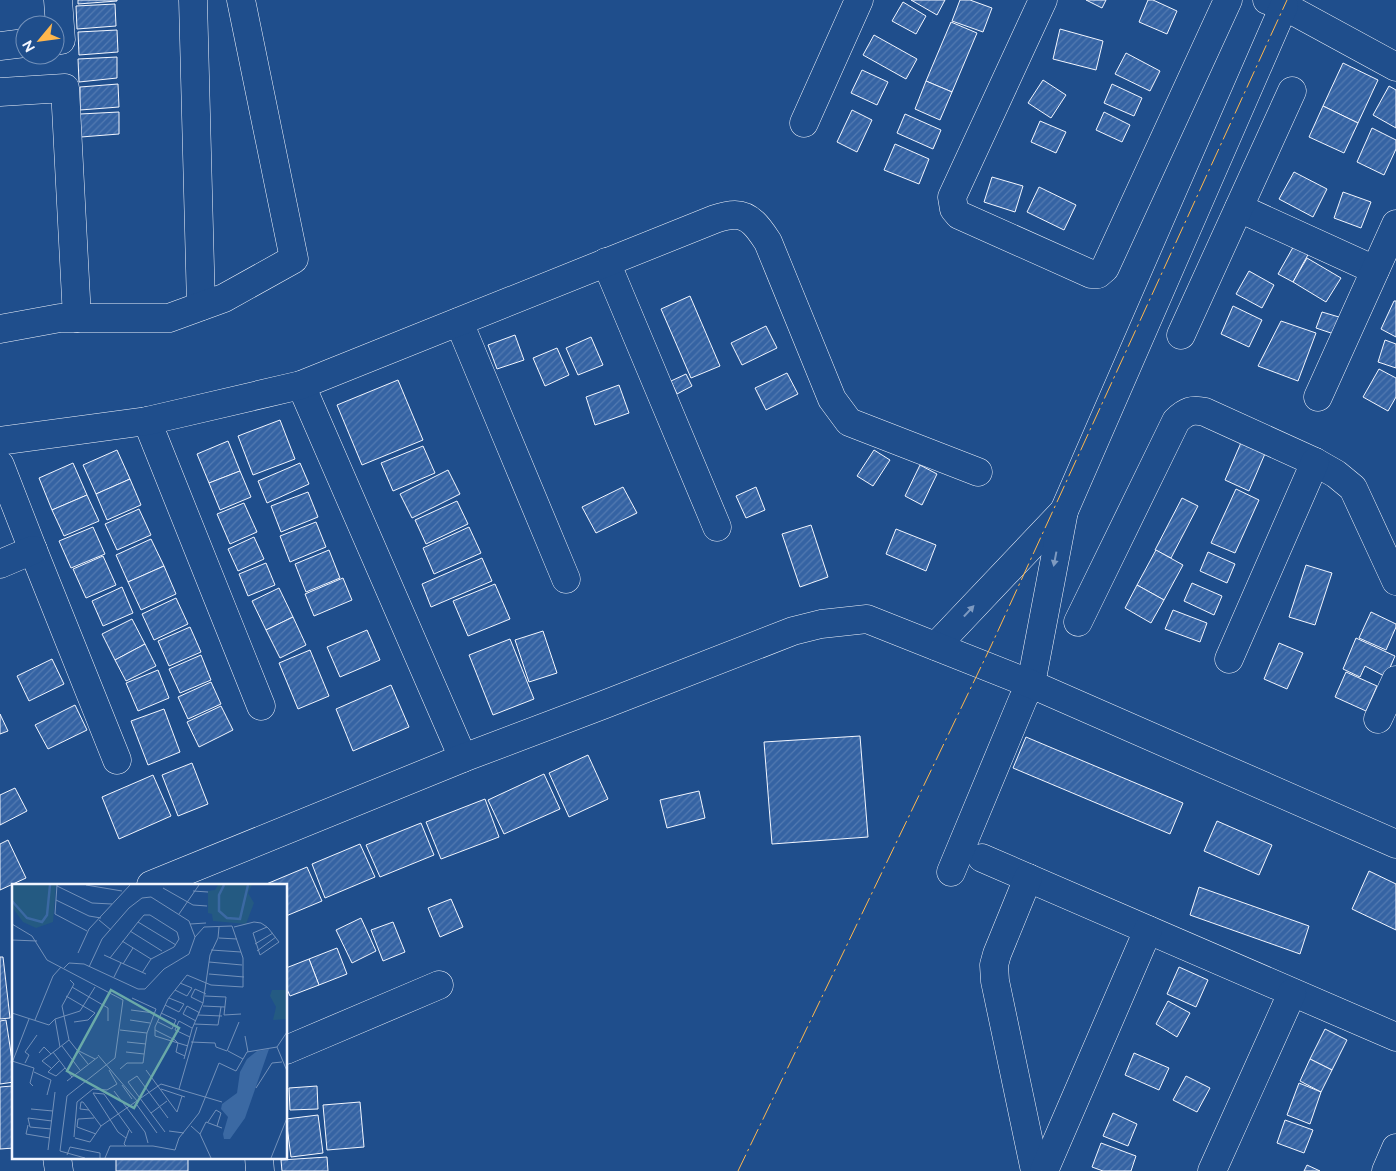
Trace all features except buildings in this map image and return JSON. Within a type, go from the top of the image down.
[{"type":"street","points":[[58,0],[59,15]]},
{"type":"street","points":[[193,0],[201,306]]},
{"type":"street","points":[[0,329],[60,318],[169,318],[224,298],[294,259],[241,0]]},
{"type":"street","points":[[804,123],[859,0]]},
{"type":"street","points":[[1043,0],[952,197],[954,209],[959,215],[1091,274],[1098,274],[1105,268],[1228,0]]},
{"type":"street","points":[[951,872],[1031,684],[1064,511],[1276,3],[1396,66]]},
{"type":"street","points":[[0,46],[15,44]]},
{"type":"street","points":[[0,92],[65,88],[77,318]]},
{"type":"street","points":[[1181,335],[1292,91]]},
{"type":"street","points":[[1239,208],[1375,270]]},
{"type":"street","points":[[0,441],[147,421],[301,385],[715,219],[736,215],[749,219],[758,227],[768,242],[832,399],[849,422],[978,472]]},
{"type":"street","points":[[1318,397],[1396,224]]},
{"type":"street","points":[[606,262],[717,527]]},
{"type":"street","points":[[459,322],[566,579]]},
{"type":"street","points":[[301,385],[463,758]]},
{"type":"street","points":[[1078,622],[1176,421],[1183,414],[1195,410],[1205,412],[1315,462],[1336,474],[1352,488],[1396,581]]},
{"type":"street","points":[[147,421],[261,706]]},
{"type":"street","points":[[1228,659],[1315,462]]},
{"type":"street","points":[[0,465],[32,550],[117,760]]},
{"type":"street","points":[[936,646],[1064,511]]},
{"type":"street","points":[[0,564],[32,550]]},
{"type":"street","points":[[153,884],[463,758],[612,702],[793,630],[821,624],[868,619],[1031,684],[1396,844]]},
{"type":"street","points":[[1378,719],[1396,680]]},
{"type":"street","points":[[982,858],[1396,1037]]},
{"type":"street","points":[[1028,878],[994,965],[995,981],[1035,1171]]},
{"type":"street","points":[[1044,1171],[1148,930]]},
{"type":"street","points":[[288,1049],[439,985]]},
{"type":"street","points":[[1212,1171],[1292,992]]},
{"type":"street","points":[[1386,1171],[1396,1148]]},
{"type":"street","points":[[58,1158],[59,1171]]},
{"type":"street","points":[[259,1158],[260,1171]]},
{"type":"power","points":[[738,1171],[991,646],[1287,0]]}]
